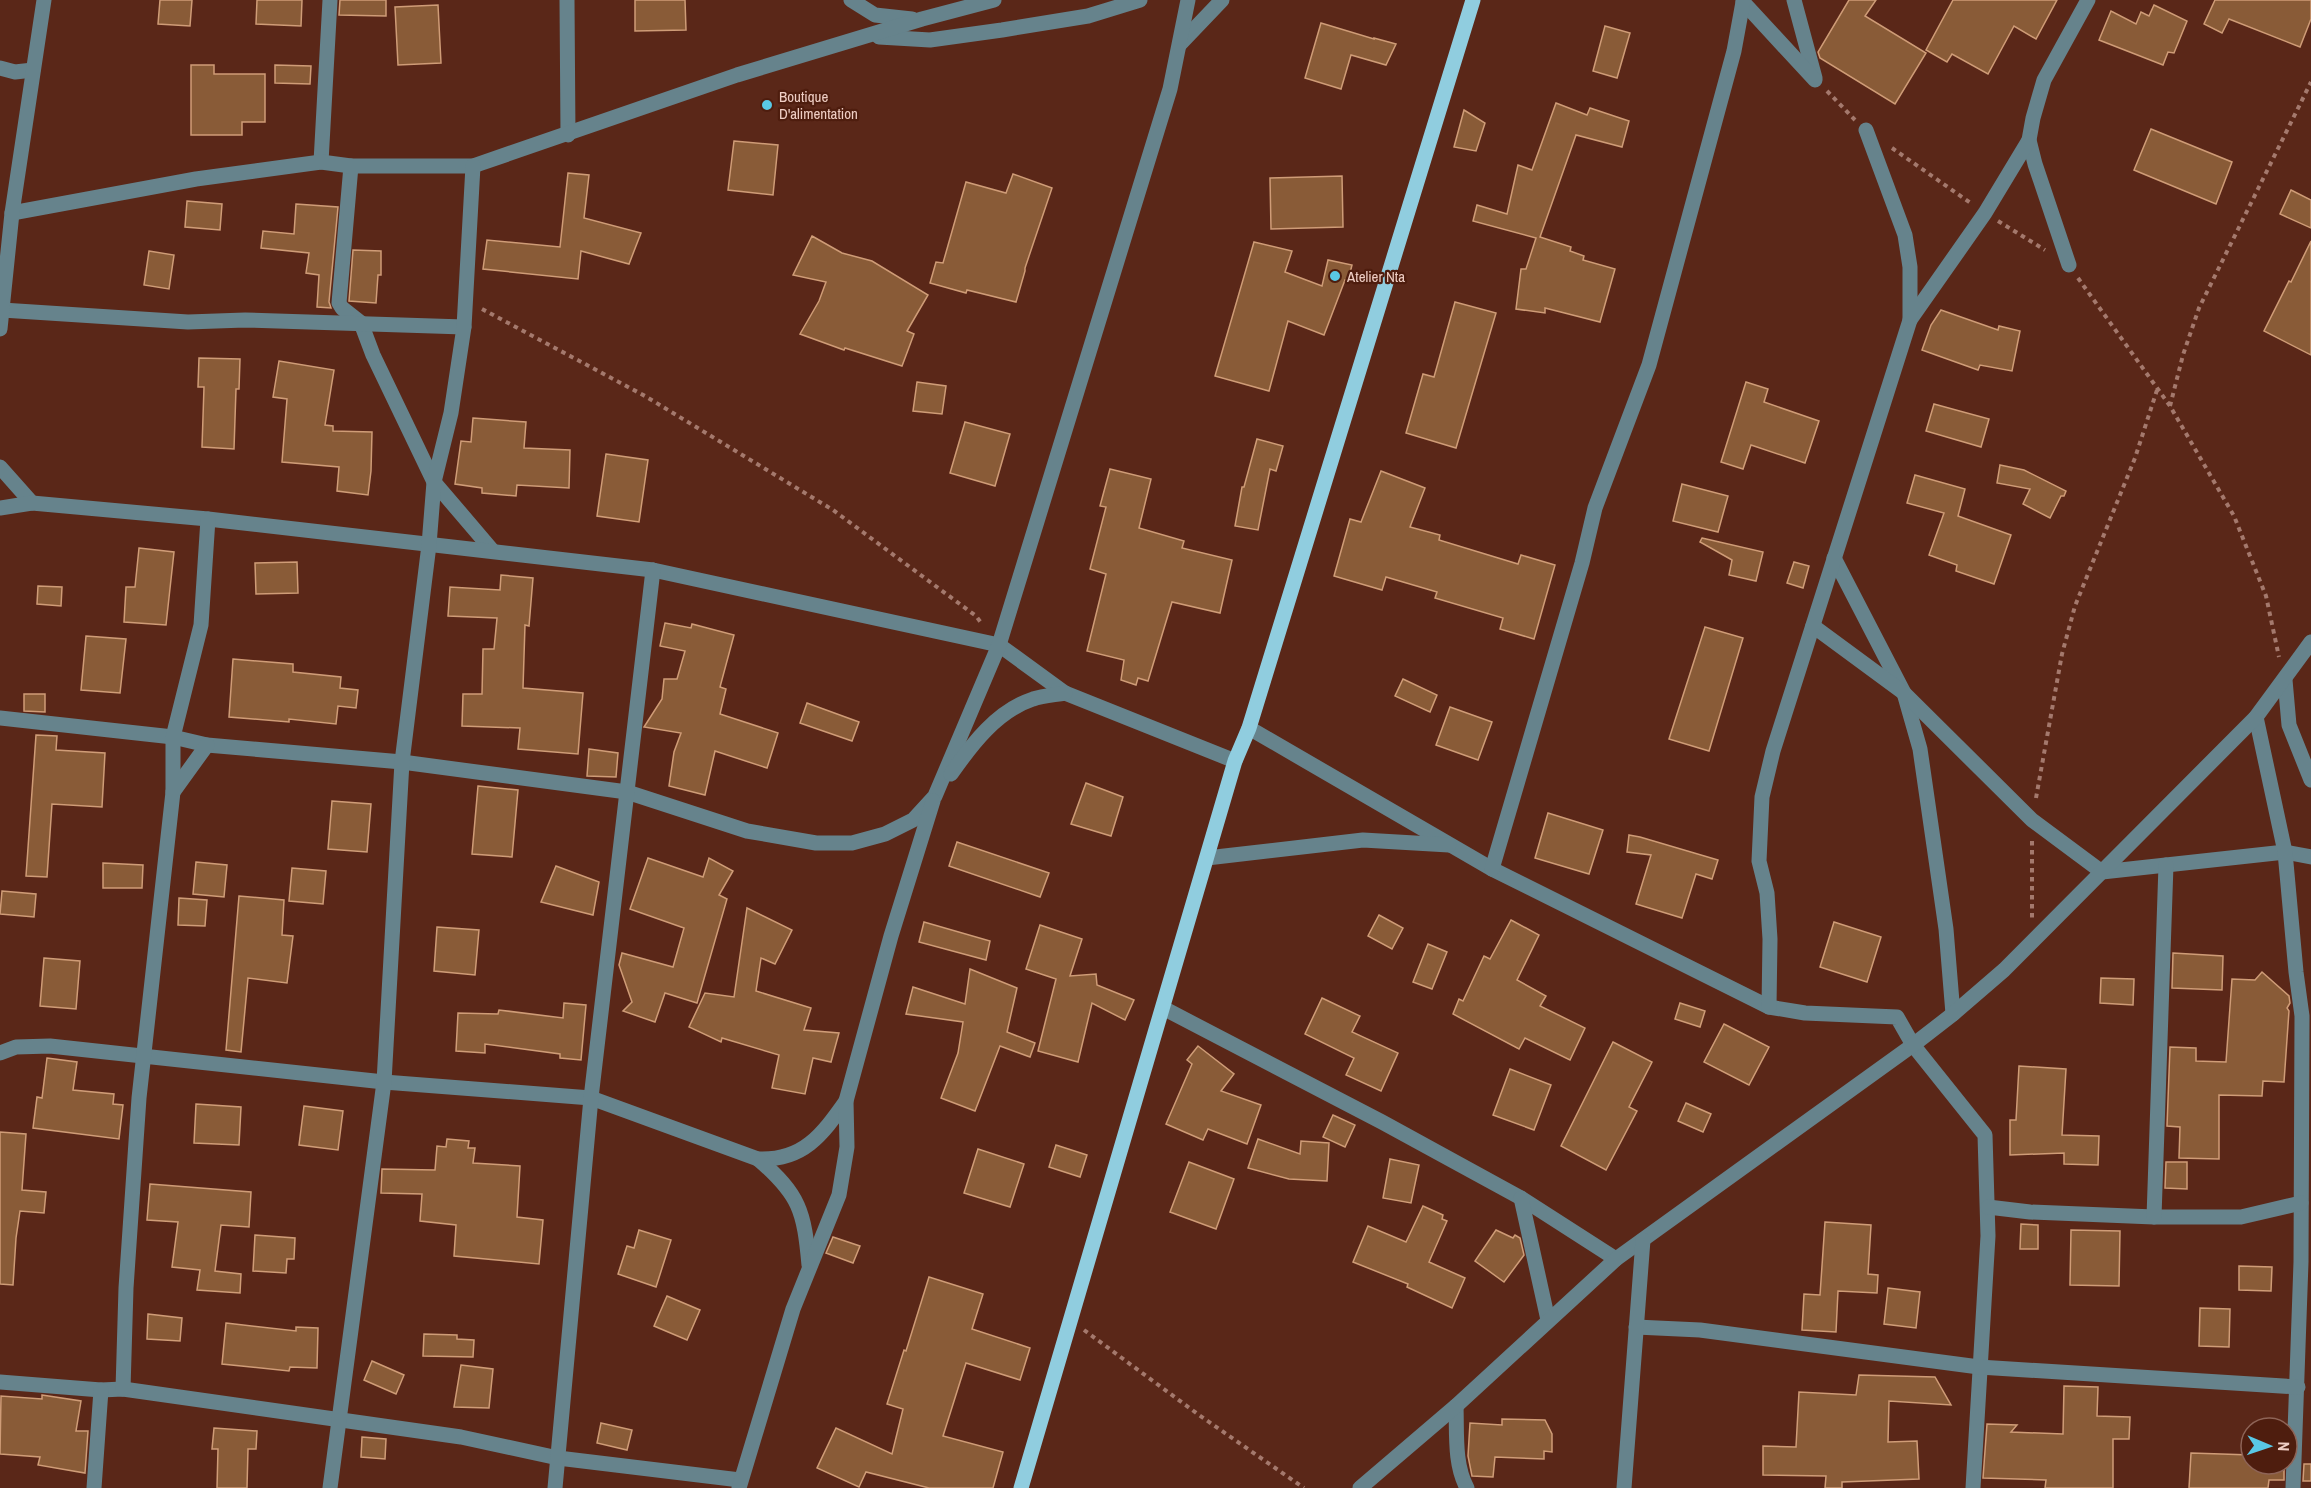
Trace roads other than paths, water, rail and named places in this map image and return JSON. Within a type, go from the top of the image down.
[{"type":"main road","points":[[1021,1488],[1235,761],[1249,728],[1473,0]]},
{"type":"street","points":[[0,329],[12,213],[44,0]]},
{"type":"street","points":[[321,162],[330,0]]},
{"type":"street","points":[[567,0],[568,135]]},
{"type":"street","points":[[851,0],[875,15],[922,19]]},
{"type":"street","points":[[12,213],[196,179],[321,162],[351,166],[473,166],[736,75],[922,19],[994,0]]},
{"type":"street","points":[[867,37],[930,40],[1088,16],[1140,0]]},
{"type":"street","points":[[0,1382],[101,1390],[123,1389],[461,1437],[558,1458],[739,1484],[793,1309],[839,1196],[847,1147],[846,1101],[891,936],[935,796],[999,645],[1170,89],[1188,0]]},
{"type":"street","points":[[1180,44],[1222,0]]},
{"type":"street","points":[[1742,1],[1815,80],[1794,0]]},
{"type":"street","points":[[1768,1007],[1770,939],[1767,894],[1759,861],[1762,797],[1773,751],[1834,558],[1910,320],[1985,213],[2029,140],[2044,80],[2088,0]]},
{"type":"street","points":[[1492,868],[1582,563],[1595,508],[1649,365],[1734,51],[1742,1]]},
{"type":"street","points":[[0,68],[15,72],[33,70]]},
{"type":"street","points":[[1866,130],[1905,235],[1910,267],[1910,320]]},
{"type":"street","points":[[2029,140],[2069,265]]},
{"type":"street","points":[[351,166],[339,303],[361,323],[373,355],[434,482],[492,550]]},
{"type":"street","points":[[330,1488],[384,1082],[402,762],[429,545],[434,482],[451,413],[464,327],[473,166]]},
{"type":"street","points":[[1,311],[188,322],[245,320],[464,327]]},
{"type":"street","points":[[0,467],[32,503]]},
{"type":"street","points":[[0,508],[32,503],[208,519],[653,570],[999,645],[1065,693],[1235,761]]},
{"type":"street","points":[[123,1389],[126,1276],[139,1098],[172,792],[173,737],[201,625],[208,519]]},
{"type":"street","points":[[1834,558],[1904,693],[1920,749],[1946,929],[1953,1014]]},
{"type":"street","points":[[555,1488],[591,1098],[653,570]]},
{"type":"street","points":[[1813,626],[1904,693],[2032,820],[2102,872],[2285,852],[2311,857]]},
{"type":"street","points":[[1360,1488],[1456,1406],[1616,1259],[1912,1045],[1953,1014],[2004,970],[2256,717],[2311,642]]},
{"type":"street","points":[[2285,680],[2289,725],[2311,780]]},
{"type":"street","points":[[0,718],[173,737],[207,745],[402,762],[627,792],[747,831],[816,843],[852,843],[885,834],[913,820],[935,796],[974,742],[1002,716],[1031,700],[1065,693]]},
{"type":"street","points":[[2256,717],[2285,852],[2302,1016],[2298,1387],[2293,1488]]},
{"type":"street","points":[[1249,728],[1492,868],[1768,1007],[1805,1013],[1897,1017],[1912,1045],[1985,1134],[1988,1207],[1973,1488]]},
{"type":"street","points":[[172,792],[207,745]]},
{"type":"street","points":[[1207,858],[1363,840],[1454,846]]},
{"type":"street","points":[[2154,1217],[2166,865]]},
{"type":"street","points":[[1163,1008],[1382,1122],[1521,1198],[1616,1259]]},
{"type":"street","points":[[0,1053],[16,1047],[50,1046],[384,1082],[591,1098],[758,1159],[771,1160],[790,1156],[810,1144],[829,1125],[846,1101]]},
{"type":"street","points":[[758,1159],[780,1178],[798,1204],[806,1234],[809,1269]]},
{"type":"street","points":[[1521,1198],[1548,1320]]},
{"type":"street","points":[[1988,1207],[2030,1212],[2241,1218],[2301,1203]]},
{"type":"street","points":[[1624,1488],[1643,1240]]},
{"type":"street","points":[[1636,1327],[1700,1330],[1979,1367],[2298,1387]]},
{"type":"street","points":[[94,1488],[101,1390]]},
{"type":"street","points":[[1456,1406],[1458,1458],[1467,1488]]},
{"type":"place","name":"Boutique D'alimentation","points":[[767,105]]},
{"type":"place","name":"Atelier Nta","points":[[1335,276]]}]
